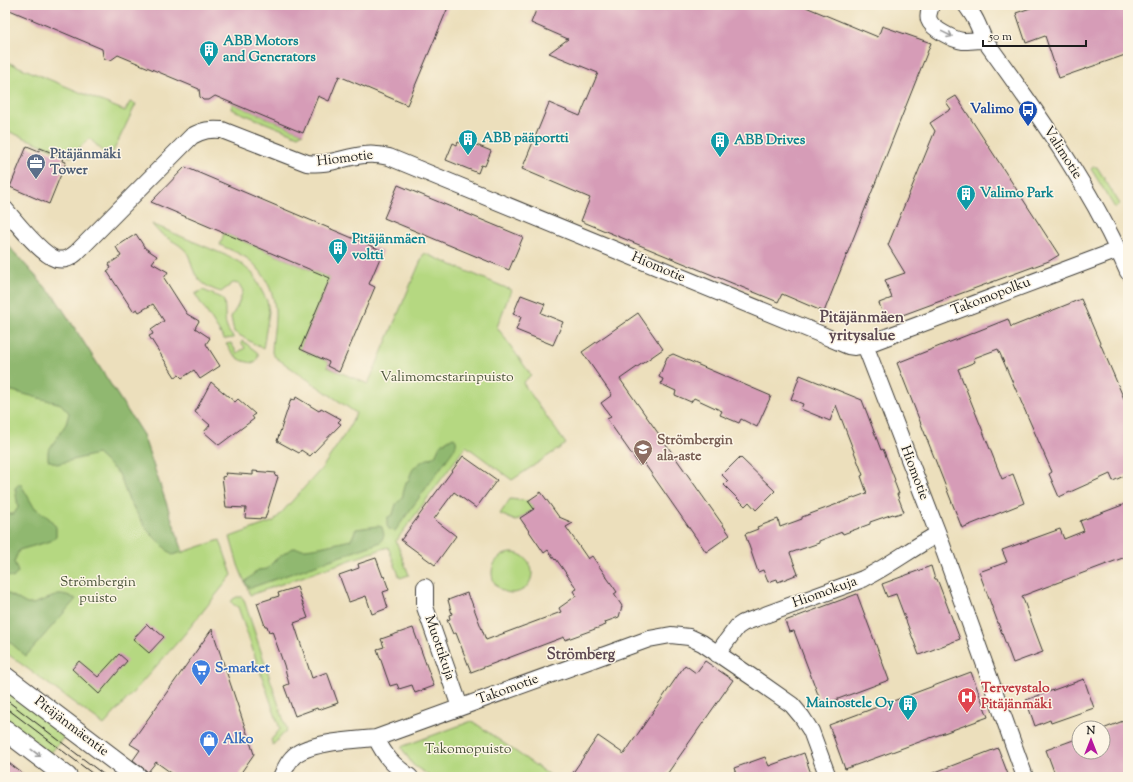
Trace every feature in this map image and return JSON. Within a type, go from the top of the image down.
[{"type":"main road","name":"Pitäjänmäentie","points":[[5,677],[137,777]]},
{"type":"main road","points":[[5,730],[67,777]]},
{"type":"street","points":[[931,5],[928,14],[929,20],[945,34],[961,41],[985,40]]},
{"type":"street","name":"Valimotie","points":[[966,5],[973,14],[985,40],[1005,67],[1072,168],[1103,221],[1128,272]]},
{"type":"street","name":"Hiomotie","points":[[5,210],[46,254],[64,259],[70,258],[76,253],[192,136],[201,131],[212,129],[234,134],[307,163],[324,164],[363,155],[376,154],[389,157],[848,346],[855,347],[865,344],[938,534],[1025,777]]},
{"type":"street","name":"Takomopolku","points":[[865,344],[1118,250]]},
{"type":"street","name":"Hiomokuja","points":[[716,654],[737,627],[863,579],[879,571],[916,546],[938,534]]},
{"type":"street","name":"Muottikuja","points":[[425,587],[425,607],[460,707]]},
{"type":"street","name":"Takomotie","points":[[281,777],[292,758],[298,752],[308,748],[347,741],[376,738],[648,639],[676,635],[689,637],[702,643],[792,705],[811,731],[828,777]]},
{"type":"street","points":[[376,738],[384,755],[395,767],[410,777]]},
{"type":"green space","points":[[5,61],[125,111],[130,102],[136,104],[110,158],[89,138],[71,157],[5,130]]},
{"type":"green space","points":[[232,103],[303,133],[298,136],[231,109]]},
{"type":"green space","points":[[1093,167],[1097,167],[1120,204],[1115,208],[1091,169]]},
{"type":"green space","points":[[152,224],[225,255],[239,262],[253,274],[267,301],[269,312],[263,349],[234,332],[231,317],[237,307],[243,291],[239,284],[233,283],[221,292],[204,284],[195,274],[186,251],[159,232]]},
{"type":"green space","name":"Valimomestarinpuisto","points":[[224,233],[330,278],[300,349],[329,362],[327,367],[368,384],[424,253],[511,290],[497,327],[531,375],[523,383],[566,444],[512,480],[466,446],[396,541],[409,575],[400,578],[388,547],[250,595],[238,565],[230,537],[274,521],[322,468],[349,428],[356,413],[275,357],[272,353],[275,308],[268,283],[252,262],[242,255],[220,245]]},
{"type":"green space","name":"Strömbergin puisto","points":[[5,242],[56,299],[143,435],[183,552],[220,540],[232,575],[183,636],[104,725],[5,652]]},
{"type":"green space","points":[[5,242],[56,299],[143,435],[183,552],[172,555],[148,531],[129,501],[119,474],[97,454],[57,464],[48,460],[48,451],[66,424],[69,413],[61,404],[5,389]]},
{"type":"green space","points":[[203,290],[221,298],[224,301],[227,329],[234,338],[224,339],[195,294]]},
{"type":"green space","points":[[243,341],[258,353],[255,363],[241,360],[226,344],[231,343],[237,353],[245,348],[241,342]]},
{"type":"green space","points":[[453,437],[456,442],[455,448],[395,531],[389,529],[387,526],[387,518],[393,514],[396,504],[402,498],[406,482],[409,480],[412,470],[418,464],[435,456],[440,445]]},
{"type":"green space","points":[[20,483],[34,507],[50,519],[56,527],[56,536],[51,541],[19,550],[14,562],[18,572],[13,578],[5,575],[5,514],[14,514],[18,507],[15,488]]},
{"type":"green space","points":[[510,499],[528,501],[534,509],[516,521],[500,514]]},
{"type":"green space","points":[[378,526],[382,527],[384,535],[381,542],[250,588],[246,585],[245,582],[258,570],[267,569],[275,560],[292,548],[306,549],[351,540],[356,529]]},
{"type":"green space","points":[[516,553],[523,556],[529,562],[532,573],[531,581],[523,590],[516,593],[508,593],[501,590],[493,581],[492,569],[495,562],[504,554]]},
{"type":"green space","points":[[5,592],[27,604],[33,604],[58,595],[67,595],[76,599],[26,656],[5,638]]},
{"type":"green space","points":[[237,597],[242,597],[244,600],[287,730],[273,745],[271,740],[280,729],[238,607],[231,602]]},
{"type":"green space","points":[[5,687],[67,733],[50,754],[5,720]]},
{"type":"green space","name":"Takomopuisto","points":[[472,721],[552,777],[431,777],[413,765],[401,747]]},
{"type":"building","name":"ABB Motors and Generators","points":[[5,5],[449,5],[407,105],[339,76],[329,101],[318,96],[303,133],[215,96],[209,100],[203,100],[200,97],[199,89],[118,55],[111,60],[105,59],[102,49],[5,8]]},
{"type":"building","name":"ABB Drives","points":[[538,5],[801,5],[878,37],[882,26],[931,43],[824,312],[782,294],[778,302],[581,221],[590,198],[522,169],[549,103],[580,116],[598,73],[549,53],[568,39],[531,23]]},
{"type":"building","points":[[1039,5],[1128,5],[1128,54],[1059,78],[1045,36],[1026,43],[1016,13]]},
{"type":"building","name":"Valimo Park","points":[[956,96],[1059,255],[1049,261],[889,320],[886,313],[883,314],[879,303],[892,298],[885,280],[905,273],[888,245],[935,131],[930,123],[951,109],[946,102]]},
{"type":"building","name":"ABB pääportti","points":[[458,142],[467,146],[469,142],[491,151],[485,166],[481,165],[478,173],[446,160],[453,143],[457,145]]},
{"type":"building","name":"Pitäjänmäki Tower","points":[[27,146],[39,151],[40,148],[63,157],[62,161],[66,162],[49,204],[10,187]]},
{"type":"building","name":"Pitäjänmäen voltti","points":[[185,167],[383,251],[369,284],[375,287],[339,372],[327,366],[329,362],[300,349],[330,278],[151,202]]},
{"type":"building","points":[[398,185],[523,237],[509,270],[384,218]]},
{"type":"building","points":[[136,234],[145,248],[157,256],[152,263],[168,272],[164,278],[187,314],[199,321],[195,328],[210,338],[206,344],[220,366],[200,379],[194,370],[182,378],[179,375],[175,377],[149,336],[153,334],[151,330],[164,321],[153,304],[139,312],[137,309],[133,311],[107,271],[111,268],[109,264],[121,256],[116,247]]},
{"type":"building","points":[[521,295],[545,304],[541,313],[563,322],[553,345],[516,330],[521,317],[513,314]]},
{"type":"building","points":[[1081,299],[1128,408],[1128,474],[1113,481],[1110,474],[1059,497],[1049,474],[1052,472],[998,349],[974,358],[975,362],[958,369],[1002,479],[1013,474],[1024,503],[962,528],[897,363],[1008,319],[1011,327]]},
{"type":"building","points":[[638,313],[663,349],[620,379],[730,535],[706,552],[644,463],[640,466],[607,419],[611,417],[601,403],[612,395],[582,352]]},
{"type":"building","points":[[673,354],[771,396],[757,427],[741,419],[739,423],[720,415],[722,411],[694,398],[691,402],[675,395],[676,391],[661,384],[663,379],[659,377],[667,357]]},
{"type":"building","points":[[800,375],[862,400],[881,450],[883,449],[895,480],[894,481],[899,494],[897,494],[904,512],[870,522],[870,524],[843,534],[842,532],[819,541],[819,543],[790,553],[798,574],[778,582],[777,579],[768,582],[763,570],[758,572],[745,534],[758,529],[757,527],[778,519],[780,527],[802,519],[802,517],[867,493],[861,476],[863,475],[836,405],[830,421],[801,409],[803,404],[791,399]]},
{"type":"building","points":[[211,382],[235,402],[238,399],[255,414],[252,416],[254,419],[219,445],[204,432],[210,425],[195,412]]},
{"type":"building","points":[[296,397],[319,411],[321,408],[341,419],[338,422],[341,424],[310,456],[301,450],[299,453],[277,441],[291,399],[295,400]]},
{"type":"building","points":[[463,456],[497,480],[476,508],[454,492],[434,519],[456,536],[435,565],[401,540]]},
{"type":"building","points":[[740,457],[775,491],[756,510],[749,502],[745,506],[724,485],[728,481],[722,475]]},
{"type":"building","points":[[253,471],[276,473],[275,476],[278,477],[265,519],[245,518],[246,508],[226,507],[222,477],[226,476],[225,473],[253,475]]},
{"type":"building","points":[[541,492],[559,517],[573,523],[566,527],[588,559],[592,556],[617,592],[614,594],[622,606],[619,617],[605,622],[606,625],[565,640],[564,637],[471,672],[456,633],[453,634],[447,620],[450,619],[449,615],[452,614],[448,600],[467,593],[486,640],[561,612],[559,608],[576,596],[573,591],[577,589],[556,559],[555,560],[548,550],[544,553],[520,518],[534,509],[528,501]]},
{"type":"building","points":[[1128,503],[1128,556],[1022,596],[1043,652],[1013,663],[979,572],[1007,562],[1002,550],[1060,529],[1064,539],[1084,531],[1080,521]]},
{"type":"building","points":[[376,558],[389,590],[383,592],[388,608],[372,614],[366,596],[349,602],[339,575],[359,568],[358,564]]},
{"type":"building","points":[[931,566],[960,639],[919,655],[896,594],[887,597],[882,584]]},
{"type":"building","points":[[297,587],[308,618],[294,623],[312,678],[327,672],[338,703],[318,710],[317,708],[295,716],[284,686],[289,684],[284,665],[272,631],[269,632],[267,626],[265,626],[257,603],[279,596],[278,593]]},
{"type":"building","points":[[857,594],[889,680],[822,705],[794,631],[789,632],[785,621]]},
{"type":"building","points":[[147,624],[164,637],[149,653],[133,639]]},
{"type":"building","points":[[413,628],[434,686],[415,693],[412,685],[399,689],[397,684],[390,686],[377,649],[384,647],[381,639]]},
{"type":"building","name":"S-market","points":[[212,629],[254,754],[238,777],[177,777],[156,762],[148,772],[133,760],[140,750],[130,744]]},
{"type":"building","points":[[119,654],[127,661],[99,694],[72,669],[79,661],[98,677]]},
{"type":"building","points":[[705,661],[733,680],[665,777],[570,777],[598,736],[624,754],[685,665],[696,673]]},
{"type":"building","name":"Mainostele Oy","points":[[971,672],[988,717],[845,769],[829,725]]},
{"type":"building","points":[[1084,679],[1094,708],[1051,723],[1050,720],[1035,726],[1026,700]]},
{"type":"building","points":[[1128,719],[1128,777],[1056,777],[1046,750],[1071,741],[1071,760],[1111,760],[1111,726]]},
{"type":"building","points":[[998,748],[1009,777],[925,777],[925,776]]},
{"type":"building","points":[[804,753],[812,777],[737,777],[734,768],[765,757],[769,766]]},
{"type":"building","points":[[5,760],[27,777],[5,777]]},
{"type":"tram line","points":[[5,699],[107,777]]},
{"type":"tram line","points":[[5,707],[97,777]]},
{"type":"place","name":"ABB Motors and Generators","points":[[209,67]]},
{"type":"place","name":"Valimo","points":[[1028,127]]},
{"type":"place","name":"ABB pääportti","points":[[468,156]]},
{"type":"place","name":"ABB Drives","points":[[720,158]]},
{"type":"place","name":"Pitäjänmäki Tower","points":[[36,180]]},
{"type":"place","name":"Valimo Park","points":[[966,211]]},
{"type":"place","name":"Pitäjänmäen voltti","points":[[338,265]]},
{"type":"place","name":"Strömbergin ala-aste","points":[[643,466]]},
{"type":"place","name":"S-market","points":[[201,686]]},
{"type":"place","name":"Terveystalo Pitäjänmäki","points":[[967,714]]},
{"type":"place","name":"Mainostele Oy","points":[[908,721]]},
{"type":"place","name":"Alko","points":[[209,757]]},
{"type":"district","name":"Pitäjänmäen yritysalue","points":[[862,327]]},
{"type":"district","name":"Strömberg","points":[[581,655]]}]
